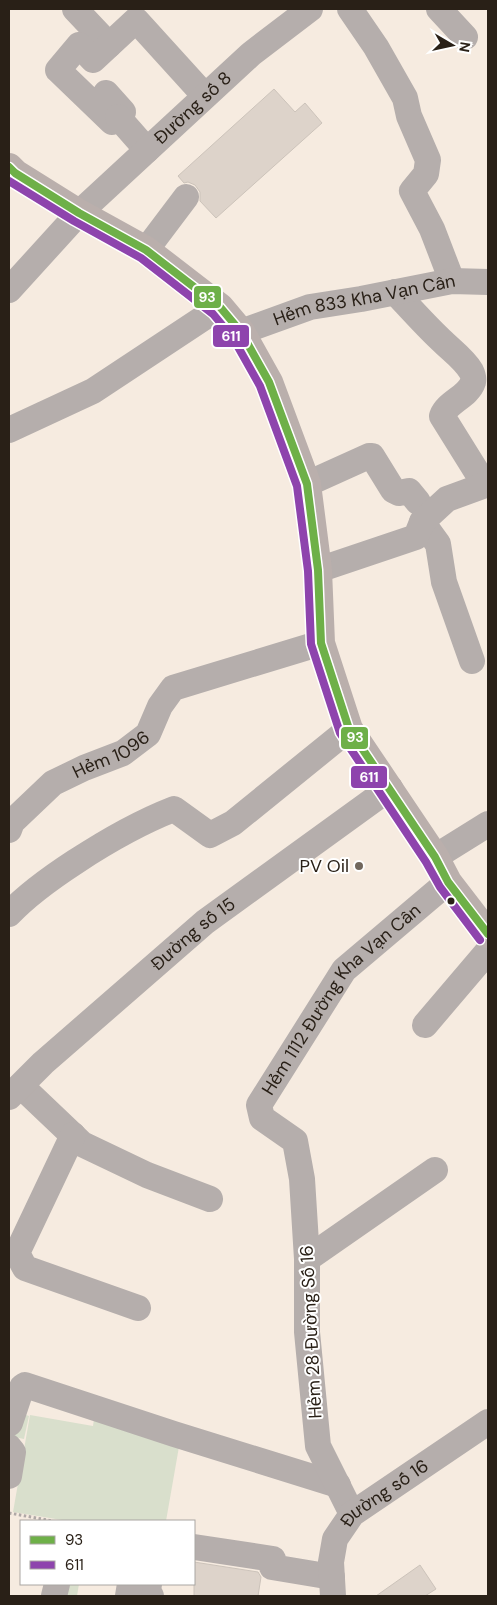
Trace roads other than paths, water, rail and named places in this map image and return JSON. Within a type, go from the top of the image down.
[{"type":"main road","points":[[11,173],[146,250],[220,307],[241,332],[269,382],[307,484],[318,570],[321,644],[349,728],[390,788],[435,858],[448,882],[488,934]]},
{"type":"street","points":[[75,9],[109,45]]},
{"type":"street","points":[[350,9],[376,47],[405,98],[409,116],[428,160],[426,174],[412,191],[432,229],[452,281]]},
{"type":"street","points":[[439,9],[465,37]]},
{"type":"street","name":"Đường số 8","points":[[9,290],[79,213],[251,54],[302,11]]},
{"type":"street","points":[[147,150],[109,123],[58,70],[79,45],[93,60],[141,14],[205,96]]},
{"type":"street","points":[[106,93],[123,112],[109,123]]},
{"type":"street","points":[[146,250],[186,197]]},
{"type":"street","name":"Hẻm 833 Kha Vạn Cân","points":[[241,332],[310,307],[452,281],[488,282]]},
{"type":"street","points":[[395,292],[471,371],[474,378],[472,384],[462,397],[445,410],[442,416],[487,484],[447,499],[420,512]]},
{"type":"street","points":[[9,430],[93,391],[220,307]]},
{"type":"street","points":[[307,484],[372,456],[393,490],[399,493],[409,491],[438,544],[444,582],[472,661]]},
{"type":"street","points":[[318,570],[416,537],[420,512]]},
{"type":"street","name":"Hẻm 1096","points":[[9,830],[12,822],[53,784],[84,768],[123,753],[148,734],[160,706],[173,688],[321,644]]},
{"type":"street","points":[[9,914],[18,904],[53,877],[107,841],[146,820],[174,809],[210,835],[233,823],[349,728]]},
{"type":"street","name":"Đường số 15","points":[[15,1091],[43,1063],[205,922],[390,788]]},
{"type":"street","points":[[435,858],[488,824]]},
{"type":"street","name":"Hẻm 1112 Đường Kha Vạn Cân","points":[[295,1141],[262,1118],[259,1104],[344,970],[448,882]]},
{"type":"street","points":[[425,1025],[488,951]]},
{"type":"street","points":[[15,1091],[82,1144],[147,1175],[210,1199]]},
{"type":"street","points":[[73,1135],[17,1253],[25,1268],[138,1308]]},
{"type":"street","name":"Hẻm 28 Đường Số 16","points":[[295,1141],[302,1179],[307,1259],[307,1332],[318,1446],[352,1514]]},
{"type":"street","points":[[307,1259],[435,1170]]},
{"type":"street","points":[[9,1476],[13,1452],[9,1435],[22,1387],[25,1385],[338,1486]]},
{"type":"street","name":"Đường số 16","points":[[332,1587],[330,1562],[336,1539],[352,1514],[488,1422]]},
{"type":"street","points":[[195,1546],[273,1559],[272,1567],[332,1587]]},
{"type":"place","name":"PV Oil","points":[[359,866]]}]
